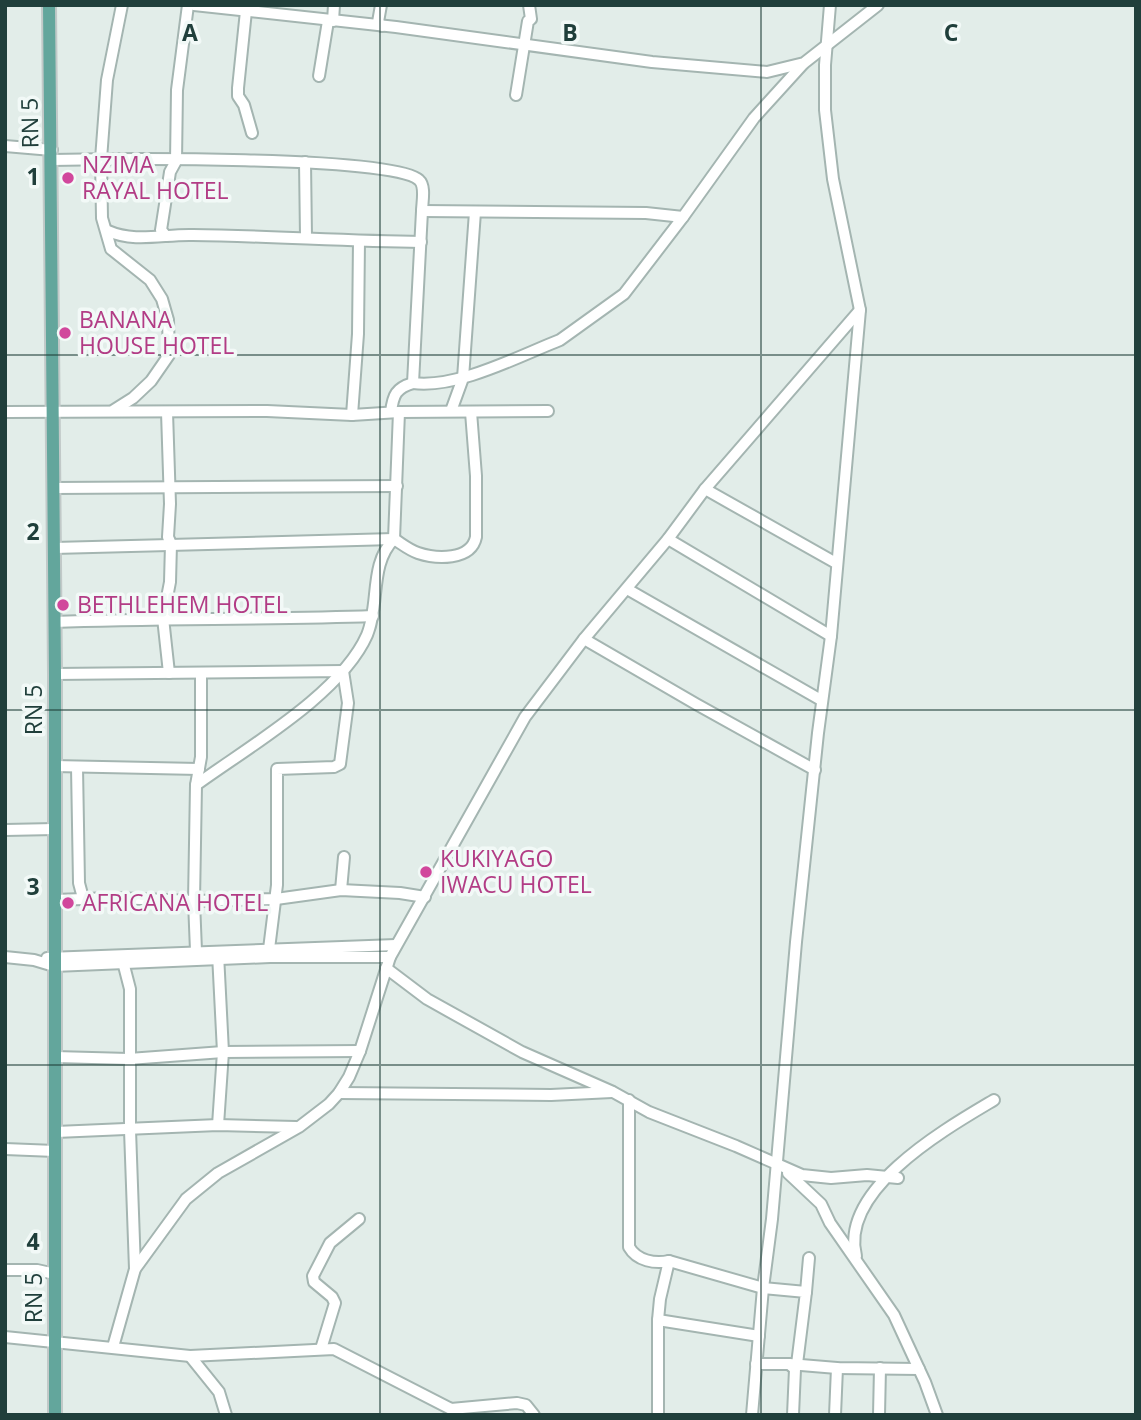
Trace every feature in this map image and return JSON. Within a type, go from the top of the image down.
[{"type":"main road","name":"RN 5","points":[[49,5],[54,412],[54,961],[57,1191],[55,1415]]},
{"type":"street","points":[[114,410],[133,398],[164,365],[169,355],[167,310],[157,288],[111,249],[108,231],[102,218],[101,159],[107,80],[122,5]]},
{"type":"street","points":[[161,235],[170,172],[176,161],[177,90],[188,5]]},
{"type":"street","points":[[194,5],[247,8],[331,21],[736,71],[776,71],[804,63]]},
{"type":"street","points":[[319,76],[334,5]]},
{"type":"street","points":[[381,5],[378,22],[382,26]]},
{"type":"street","points":[[516,95],[528,21],[531,19],[529,5]]},
{"type":"street","points":[[752,1415],[763,1288],[778,1165],[796,942],[821,700],[831,636],[860,310],[833,179],[825,110],[830,5]]},
{"type":"street","points":[[196,785],[317,698],[343,671],[366,635],[373,617],[383,551],[394,539],[397,486],[394,394],[401,387],[413,383],[427,385],[463,378],[560,340],[624,295],[754,118],[804,63],[878,5]]},
{"type":"street","points":[[247,8],[238,96],[244,104],[252,133]]},
{"type":"street","points":[[5,146],[52,155],[101,159],[344,163],[406,173],[418,178],[423,184],[413,383]]},
{"type":"street","points":[[158,160],[170,172]]},
{"type":"street","points":[[305,162],[306,237]]},
{"type":"street","points":[[422,211],[646,213],[683,217]]},
{"type":"street","points":[[451,411],[463,378],[475,212]]},
{"type":"street","points":[[108,231],[119,236],[176,234],[421,242]]},
{"type":"street","points":[[352,415],[358,334],[359,241]]},
{"type":"street","points":[[135,1269],[186,1199],[218,1173],[299,1128],[339,1093],[360,1051],[388,962],[396,945],[525,718],[584,639],[668,539],[705,489],[860,310]]},
{"type":"street","points":[[5,412],[267,411],[352,415],[395,412],[548,411]]},
{"type":"street","points":[[167,412],[170,488],[168,537],[171,544],[170,582],[163,618],[169,673]]},
{"type":"street","points":[[54,548],[394,539],[415,552],[431,556],[450,557],[466,552],[474,545],[476,477],[471,412]]},
{"type":"street","points":[[54,488],[397,486]]},
{"type":"street","points":[[705,489],[836,563]]},
{"type":"street","points":[[668,539],[831,636]]},
{"type":"street","points":[[627,589],[821,700]]},
{"type":"street","points":[[54,622],[163,618],[274,620],[373,617]]},
{"type":"street","points":[[584,639],[815,770]]},
{"type":"street","points":[[55,674],[343,671]]},
{"type":"street","points":[[269,949],[276,899],[277,769],[334,767],[340,764],[348,703],[343,671]]},
{"type":"street","points":[[196,951],[196,785],[199,769],[201,673]]},
{"type":"street","points":[[54,766],[199,769]]},
{"type":"street","points":[[77,766],[79,883],[83,898]]},
{"type":"street","points":[[5,830],[55,829]]},
{"type":"street","points":[[341,890],[344,857]]},
{"type":"street","points":[[54,900],[276,899],[341,890],[380,891],[425,897]]},
{"type":"street","points":[[122,958],[196,951],[218,955],[269,949],[396,945]]},
{"type":"street","points":[[5,957],[54,961],[218,955],[388,962],[427,999],[470,1024],[522,1052],[613,1092],[649,1112],[809,1178],[892,1177]]},
{"type":"street","points":[[218,955],[223,1052],[218,1125]]},
{"type":"street","points":[[113,1347],[135,1269],[130,1130],[130,989],[122,958]]},
{"type":"street","points":[[55,1057],[129,1059],[223,1052],[360,1051]]},
{"type":"street","points":[[339,1093],[551,1095],[613,1092]]},
{"type":"street","points":[[629,1100],[629,1247],[639,1257],[659,1263],[669,1261],[763,1288],[806,1292]]},
{"type":"street","points":[[857,1259],[854,1247],[860,1217],[892,1177],[938,1133],[994,1100]]},
{"type":"street","points":[[55,1132],[218,1125],[299,1128]]},
{"type":"street","points":[[5,1149],[55,1151]]},
{"type":"street","points":[[778,1165],[821,1204],[830,1223],[894,1315],[937,1415]]},
{"type":"street","points":[[321,1349],[335,1303],[314,1282],[313,1276],[330,1243],[359,1219]]},
{"type":"street","points":[[793,1415],[796,1373],[793,1364],[806,1292],[809,1258]]},
{"type":"street","points":[[658,1415],[658,1320],[669,1261]]},
{"type":"street","points":[[5,1270],[37,1270],[55,1274]]},
{"type":"street","points":[[658,1320],[759,1336]]},
{"type":"street","points":[[5,1338],[190,1356],[334,1349],[451,1409],[517,1403],[526,1405],[534,1415]]},
{"type":"street","points":[[190,1356],[219,1392],[226,1415]]},
{"type":"street","points":[[756,1364],[919,1368]]},
{"type":"street","points":[[835,1415],[837,1368]]},
{"type":"street","points":[[879,1415],[880,1368]]},
{"type":"street","points":[[928,1415],[932,1399]]},
{"type":"place","name":"NZIMA RAYAL HOTEL","points":[[68,178]]},
{"type":"place","name":"BANANA HOUSE HOTEL","points":[[65,333]]},
{"type":"place","name":"BETHLEHEM HOTEL","points":[[63,605]]},
{"type":"place","name":"KUKIYAGO IWACU HOTEL","points":[[426,872]]},
{"type":"place","name":"AFRICANA HOTEL","points":[[68,903]]}]
